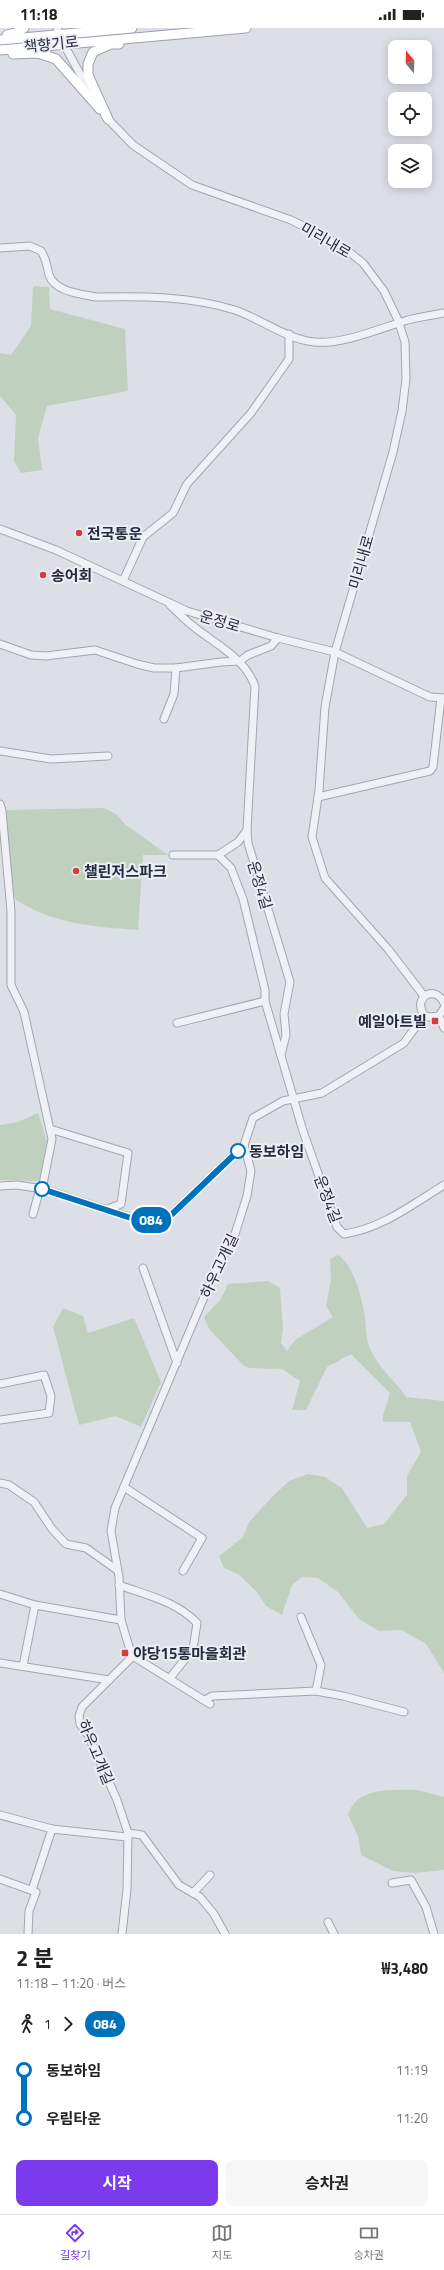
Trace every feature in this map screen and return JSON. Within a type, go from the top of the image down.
[{"type":"main road","points":[[0,36],[16,33],[24,28]]},
{"type":"main road","name":"책향기로","points":[[0,40],[132,28]]},
{"type":"main road","name":"책향기로","points":[[0,50],[60,35],[179,34],[246,28]]},
{"type":"main road","points":[[108,119],[88,75],[88,64],[93,52],[111,44],[179,34]]},
{"type":"main road","points":[[0,54],[38,53],[56,60],[100,109]]},
{"type":"street","name":"미리내로","points":[[60,35],[100,109],[133,145],[192,185],[291,220],[339,244],[363,263],[380,286],[399,323],[405,342],[406,371],[402,411],[393,452],[335,652],[325,707],[318,797],[312,837],[325,878],[388,949],[424,996]]},
{"type":"street","points":[[0,248],[30,246],[41,251],[50,276],[56,285],[84,295],[96,297],[176,297],[199,300],[237,311],[304,340],[326,341],[354,336],[399,323],[444,313]]},
{"type":"street","points":[[123,581],[143,537],[173,513],[186,484],[251,414],[289,359],[289,334]]},
{"type":"street","name":"운정로","points":[[0,529],[56,550],[187,611],[278,638],[335,652],[430,697],[442,698]]},
{"type":"street","name":"운정4길","points":[[166,601],[193,626],[240,661],[250,673],[255,686],[247,830],[248,844],[290,982],[284,1014],[286,1035],[280,1055]]},
{"type":"street","points":[[0,644],[31,655],[46,656],[95,650],[154,668],[176,668],[240,661],[248,655],[271,646],[278,638]]},
{"type":"street","points":[[164,719],[174,694],[176,668]]},
{"type":"street","points":[[318,797],[430,771],[433,767],[442,698]]},
{"type":"street","points":[[0,751],[51,759],[108,756]]},
{"type":"street","points":[[0,804],[2,811],[11,911],[11,986],[24,1012],[52,1139],[42,1189],[39,1192],[33,1214]]},
{"type":"street","name":"운정4길","points":[[173,855],[218,854],[238,842],[247,830]]},
{"type":"street","name":"운정4길","points":[[218,854],[232,868],[243,899],[265,990],[265,1001],[292,1099],[337,1227],[344,1234],[379,1224],[444,1185]]},
{"type":"street","points":[[444,1003],[442,997],[436,994],[424,996],[420,1002],[420,1009],[424,1015],[429,1017],[443,1011],[444,1028]]},
{"type":"street","points":[[177,1023],[265,1001]]},
{"type":"street","points":[[0,1186],[17,1185],[42,1189],[140,1221],[168,1218],[244,1145],[253,1118],[283,1101],[322,1093],[404,1043],[424,1015]]},
{"type":"street","points":[[50,1129],[128,1153],[121,1204],[105,1210]]},
{"type":"street","name":"하우고개길","points":[[122,1934],[127,1889],[128,1835],[117,1800],[88,1735],[80,1724],[78,1716],[82,1707],[131,1658],[121,1620],[119,1585],[111,1531],[112,1520],[124,1487],[178,1363],[215,1271],[235,1234],[247,1196],[251,1171],[244,1145]]},
{"type":"street","points":[[143,1268],[178,1363]]},
{"type":"street","points":[[0,1384],[44,1376],[51,1396],[49,1413],[0,1420]]},
{"type":"street","points":[[0,1483],[9,1485],[34,1502],[52,1529],[66,1544],[86,1548],[117,1570]]},
{"type":"street","points":[[124,1487],[202,1538],[183,1571]]},
{"type":"street","points":[[119,1585],[156,1597],[188,1613],[197,1622],[193,1649],[170,1678]]},
{"type":"street","points":[[0,1594],[35,1605],[121,1620]]},
{"type":"street","points":[[23,1666],[35,1605]]},
{"type":"street","points":[[301,1617],[321,1665],[316,1691]]},
{"type":"street","points":[[131,1655],[208,1702],[212,1696],[316,1691],[343,1696],[404,1712]]},
{"type":"street","points":[[0,1663],[108,1680]]},
{"type":"street","points":[[0,1815],[52,1829],[100,1835],[142,1835],[179,1885],[200,1897],[214,1914],[225,1934]]},
{"type":"street","points":[[32,1890],[52,1829]]},
{"type":"street","points":[[193,1893],[210,1875]]},
{"type":"street","points":[[0,1880],[36,1892],[29,1911],[28,1934]]},
{"type":"street","points":[[392,1883],[411,1880],[426,1907],[434,1934]]},
{"type":"street","points":[[328,1922],[334,1934]]},
{"type":"green space","points":[[33,286],[49,287],[50,309],[125,329],[128,391],[47,406],[38,438],[42,470],[21,473],[14,461],[16,415],[0,396],[0,353],[11,355],[31,326]]},
{"type":"green space","name":"챌린저스파크","points":[[104,808],[116,814],[126,825],[168,855],[143,855],[138,930],[90,926],[75,923],[45,914],[16,900],[11,887],[6,810]]},
{"type":"green space","points":[[38,1113],[47,1142],[39,1181],[0,1180],[0,1125],[18,1122]]},
{"type":"green space","points":[[338,1255],[349,1267],[360,1292],[368,1343],[375,1359],[406,1397],[444,1401],[444,1673],[426,1644],[402,1630],[379,1631],[359,1619],[338,1592],[318,1578],[302,1577],[292,1585],[282,1615],[266,1606],[257,1592],[238,1574],[224,1568],[219,1556],[243,1537],[249,1522],[289,1481],[308,1474],[325,1477],[342,1488],[367,1528],[384,1524],[407,1495],[407,1476],[421,1452],[410,1422],[383,1422],[383,1415],[390,1393],[351,1354],[327,1367],[306,1410],[292,1410],[300,1381],[282,1369],[249,1368],[243,1365],[209,1329],[204,1317],[221,1299],[228,1284],[268,1281],[280,1288],[283,1329],[281,1343],[287,1351],[295,1340],[333,1317],[326,1306],[331,1280],[330,1259]]},
{"type":"green space","points":[[63,1308],[83,1316],[88,1333],[134,1318],[161,1382],[141,1427],[116,1416],[79,1425],[53,1327]]},
{"type":"green space","points":[[387,1790],[418,1790],[444,1797],[444,1870],[414,1873],[393,1871],[361,1855],[358,1836],[348,1815],[359,1799],[368,1794]]},
{"type":"bus line","name":"084","points":[[42,1189],[140,1221],[168,1218],[238,1151]]},
{"type":"place","name":"전국통운","points":[[79,533]]},
{"type":"place","name":"송어회","points":[[43,575]]},
{"type":"place","name":"챌린저스파크","points":[[76,871]]},
{"type":"place","name":"예일아트빌","points":[[435,1021]]},
{"type":"place","name":"동보하임","points":[[238,1151]]},
{"type":"place","name":"야당15통마을회관","points":[[125,1653]]}]
